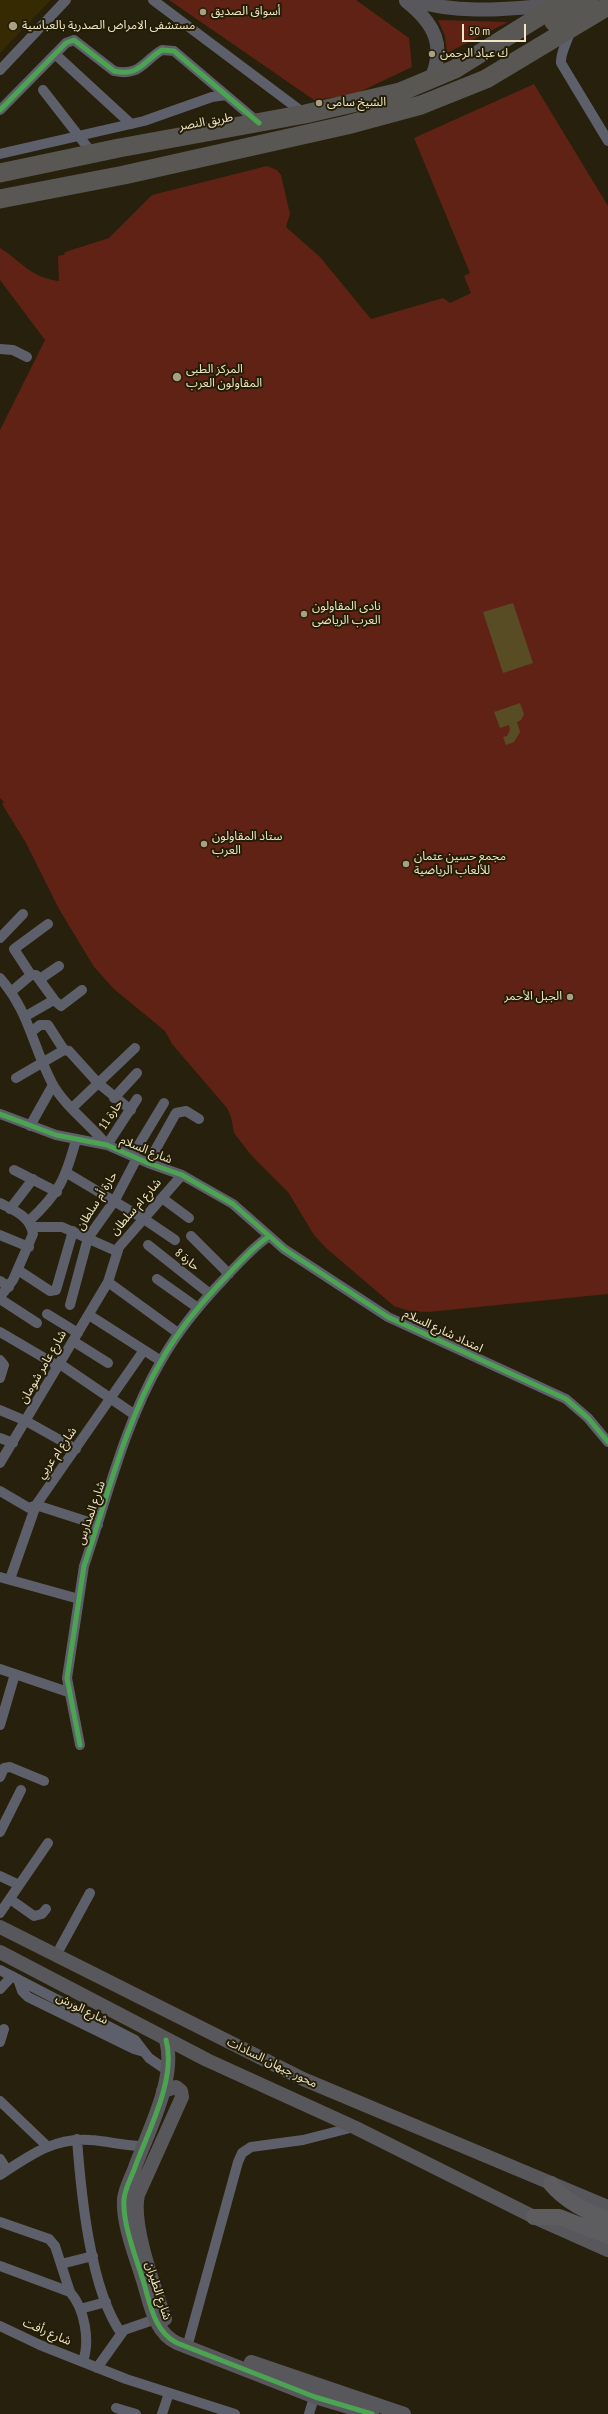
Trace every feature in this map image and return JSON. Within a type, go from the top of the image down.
[{"type":"highway","points":[[499,41],[521,39],[541,30],[589,0]]},
{"type":"highway","name":"طريق النصر","points":[[0,173],[92,153],[259,123],[380,98],[430,81],[470,60],[561,3]]},
{"type":"highway","points":[[0,199],[124,175],[346,125],[422,105],[486,80],[608,6]]},
{"type":"highway","points":[[119,148],[115,152],[113,163],[119,172],[124,175]]},
{"type":"highway","points":[[66,159],[71,161],[77,169],[78,174],[75,184]]},
{"type":"main road","name":"محور جيهان السادات","points":[[551,2184],[575,2205],[608,2220]]},
{"type":"main road","name":"محور جيهان السادات","points":[[534,2217],[543,2216],[559,2218],[608,2236]]},
{"type":"street","points":[[0,70],[66,0]]},
{"type":"street","points":[[153,0],[305,114]]},
{"type":"street","points":[[404,0],[422,14],[434,33],[438,57],[430,81]]},
{"type":"street","points":[[413,0],[438,7],[468,11],[561,3]]},
{"type":"street","points":[[571,28],[568,42],[562,54],[561,63],[608,142]]},
{"type":"street","points":[[0,110],[66,43],[74,40],[114,71],[126,73],[138,70],[156,53],[168,50],[174,52],[259,123]]},
{"type":"street","points":[[55,54],[131,124]]},
{"type":"street","points":[[43,90],[92,153]]},
{"type":"street","points":[[0,154],[170,114],[212,97],[226,95]]},
{"type":"street","points":[[0,349],[13,350],[27,357]]},
{"type":"street","points":[[0,938],[23,914]]},
{"type":"street","points":[[48,924],[15,946],[16,952],[55,1001],[61,1006],[82,990]]},
{"type":"street","points":[[12,991],[58,966]]},
{"type":"street","points":[[0,978],[12,991],[26,1016],[42,1062],[53,1085],[72,1108],[107,1145]]},
{"type":"street","points":[[26,1016],[55,1001]]},
{"type":"street","points":[[31,1032],[40,1025],[48,1025],[64,1050],[73,1053],[98,1083],[114,1098],[131,1110]]},
{"type":"street","points":[[72,1108],[135,1048]]},
{"type":"street","points":[[16,1078],[64,1050]]},
{"type":"street","points":[[114,1098],[137,1073]]},
{"type":"street","points":[[30,1126],[53,1085]]},
{"type":"street","name":"حارة 11","points":[[107,1145],[137,1099]]},
{"type":"street","name":"حارة أم سلطان","points":[[70,1305],[88,1238],[114,1200],[134,1157],[164,1103]]},
{"type":"street","points":[[148,1163],[176,1113],[186,1111],[199,1119]]},
{"type":"street","name":"شارع السلام","points":[[0,1114],[30,1126],[76,1140],[107,1145],[148,1163],[182,1175],[233,1204],[268,1237]]},
{"type":"street","points":[[31,1224],[57,1192],[67,1173],[76,1140]]},
{"type":"street","points":[[14,1170],[57,1192]]},
{"type":"street","points":[[67,1173],[144,1218],[174,1240]]},
{"type":"street","name":"شارع ام سلطان","points":[[108,1282],[116,1251],[123,1241],[182,1175]]},
{"type":"street","points":[[10,1208],[33,1179]]},
{"type":"street","points":[[162,1198],[188,1218]]},
{"type":"street","points":[[0,1203],[10,1208],[31,1224],[58,1226],[73,1231],[116,1251]]},
{"type":"street","points":[[31,1224],[33,1234],[28,1247],[18,1270],[4,1284],[0,1298],[37,1323]]},
{"type":"street","points":[[18,1270],[50,1291],[56,1290],[73,1231]]},
{"type":"street","points":[[0,1235],[28,1247]]},
{"type":"street","points":[[191,1236],[229,1274]]},
{"type":"street","name":"شارع المدارس","points":[[80,1745],[75,1713],[68,1692],[67,1678],[84,1566],[135,1415],[161,1361],[178,1333],[210,1294],[252,1250],[268,1237]]},
{"type":"street","name":"امتداد شارع السلام","points":[[268,1237],[310,1268],[388,1317],[566,1399],[588,1418],[608,1442]]},
{"type":"street","name":"حارة 8","points":[[148,1245],[210,1294]]},
{"type":"street","points":[[157,1279],[198,1308]]},
{"type":"street","points":[[108,1282],[178,1333]]},
{"type":"street","name":"شارع عامر شومان","points":[[0,1463],[108,1282]]},
{"type":"street","points":[[47,1314],[108,1363]]},
{"type":"street","points":[[89,1315],[161,1361]]},
{"type":"street","points":[[0,1332],[59,1365],[135,1415]]},
{"type":"street","name":"شارع ام عربي","points":[[5,1578],[36,1505],[144,1350]]},
{"type":"street","points":[[0,1360],[4,1365],[0,1378]]},
{"type":"street","points":[[0,1410],[26,1421],[76,1449]]},
{"type":"street","points":[[0,1438],[13,1443]]},
{"type":"street","points":[[1,1494],[29,1508],[36,1505],[98,1525]]},
{"type":"street","points":[[5,1578],[79,1599]]},
{"type":"street","points":[[0,1669],[68,1692]]},
{"type":"street","points":[[0,1725],[15,1674]]},
{"type":"street","points":[[0,1777],[4,1768],[10,1767],[44,1781]]},
{"type":"street","points":[[0,1832],[21,1790]]},
{"type":"street","points":[[0,1913],[48,1843]]},
{"type":"street","points":[[0,1876],[20,1885]]},
{"type":"street","points":[[60,1948],[90,1893]]},
{"type":"street","points":[[10,1899],[34,1916],[42,1914],[46,1909]]},
{"type":"street","points":[[0,1916],[117,1979],[141,1998]]},
{"type":"street","name":"محور جيهان السادات","points":[[0,1927],[303,2079],[608,2207]]},
{"type":"street","name":"محور جيهان السادات","points":[[0,1952],[166,2040],[354,2128],[534,2217],[608,2250]]},
{"type":"street","points":[[0,1970],[15,1978],[0,1989]]},
{"type":"street","name":"شارع الورش","points":[[15,1978],[22,1991],[28,1997],[134,2049],[144,2052],[154,2063],[168,2071]]},
{"type":"street","points":[[0,2042],[4,2029]]},
{"type":"street","name":"شارع الطيران","points":[[166,2040],[169,2055],[168,2071],[163,2091],[126,2188],[124,2207],[125,2218],[156,2319],[161,2330],[172,2340],[316,2391],[404,2414]]},
{"type":"street","name":"شارع الطيران","points":[[163,2091],[176,2087],[181,2091],[182,2097],[138,2195],[137,2219],[165,2320],[172,2330],[190,2340],[372,2414]]},
{"type":"street","points":[[0,2101],[47,2146]]},
{"type":"street","points":[[190,2340],[238,2162],[242,2153],[256,2146],[303,2140],[354,2128]]},
{"type":"street","points":[[77,2140],[80,2182],[93,2256],[110,2314],[121,2333]]},
{"type":"street","points":[[0,2158],[4,2173],[47,2146],[77,2140],[142,2146]]},
{"type":"street","points":[[1,2225],[49,2239],[55,2246],[70,2292],[80,2309],[87,2342],[83,2362]]},
{"type":"street","points":[[61,2264],[93,2256]]},
{"type":"street","points":[[0,2266],[70,2292]]},
{"type":"street","points":[[80,2309],[106,2302]]},
{"type":"street","points":[[98,2368],[121,2333],[127,2328],[156,2319]]},
{"type":"street","name":"شارع رأفت","points":[[0,2326],[40,2345],[98,2368],[235,2414]]},
{"type":"street","points":[[309,2414],[316,2391]]},
{"type":"street","points":[[162,2414],[169,2393]]},
{"type":"street","points":[[116,2408],[136,2414]]},
{"type":"shaded area","name":"مستشفى الامراض الصدرية بالعباسية","points":[[0,0],[51,0],[0,53]]},
{"type":"shaded area","points":[[169,0],[356,0],[409,38],[412,67],[353,95],[314,100]]},
{"type":"shaded area","points":[[438,20],[508,22],[447,53],[445,36]]},
{"type":"shaded area","name":"نادى المقاولون العرب الرياضى","points":[[534,84],[608,206],[608,1294],[428,1312],[409,1311],[394,1306],[326,1248],[314,1235],[288,1192],[251,1155],[234,1133],[231,1117],[227,1108],[172,1044],[165,1031],[114,989],[94,967],[59,909],[26,843],[2,804],[4,802],[0,798],[0,430],[45,340],[0,280],[0,248],[33,273],[59,281],[58,256],[64,255],[65,252],[109,238],[152,195],[267,166],[277,170],[281,175],[290,214],[286,227],[320,257],[371,319],[443,298],[450,303],[471,293],[464,276],[470,273],[414,138]]},
{"type":"shaded area","points":[[513,603],[533,663],[503,673],[483,612]]},
{"type":"shaded area","points":[[520,703],[524,714],[521,720],[517,722],[520,732],[514,742],[506,745],[503,737],[507,736],[510,730],[509,725],[500,728],[494,712]]},
{"type":"cycle path","points":[[0,110],[66,43],[74,40],[114,71],[123,72],[136,70],[162,50],[174,51],[259,123]]},
{"type":"cycle path","points":[[0,1114],[56,1135],[107,1145],[148,1163],[182,1175],[233,1204],[284,1249],[388,1317],[566,1399],[588,1418],[608,1442]]},
{"type":"cycle path","points":[[80,1745],[67,1678],[84,1566],[127,1435],[148,1385],[182,1328],[206,1298],[234,1268],[268,1237]]},
{"type":"cycle path","points":[[166,2040],[168,2055],[164,2089],[153,2123],[124,2199],[125,2220],[128,2232],[155,2319],[164,2333],[177,2343],[315,2397],[372,2414]]},
{"type":"place","name":"أسواق الصديق","points":[[203,12]]},
{"type":"place","name":"مستشفى الامراض الصدرية بالعباسية","points":[[13,26]]},
{"type":"place","name":"ك عباد الرحمن","points":[[432,54]]},
{"type":"place","name":"الشيخ سامى","points":[[319,103]]},
{"type":"place","name":"المركز الطبى المقاولون العرب","points":[[177,377]]},
{"type":"place","name":"نادى المقاولون العرب الرياضى","points":[[304,614]]},
{"type":"place","name":"ستاد المقاولون العرب","points":[[204,844]]},
{"type":"place","name":"مجمع حسين عثمان للألعاب الرياضية","points":[[406,864]]},
{"type":"place","name":"الجبل الأحمر","points":[[570,997]]}]
